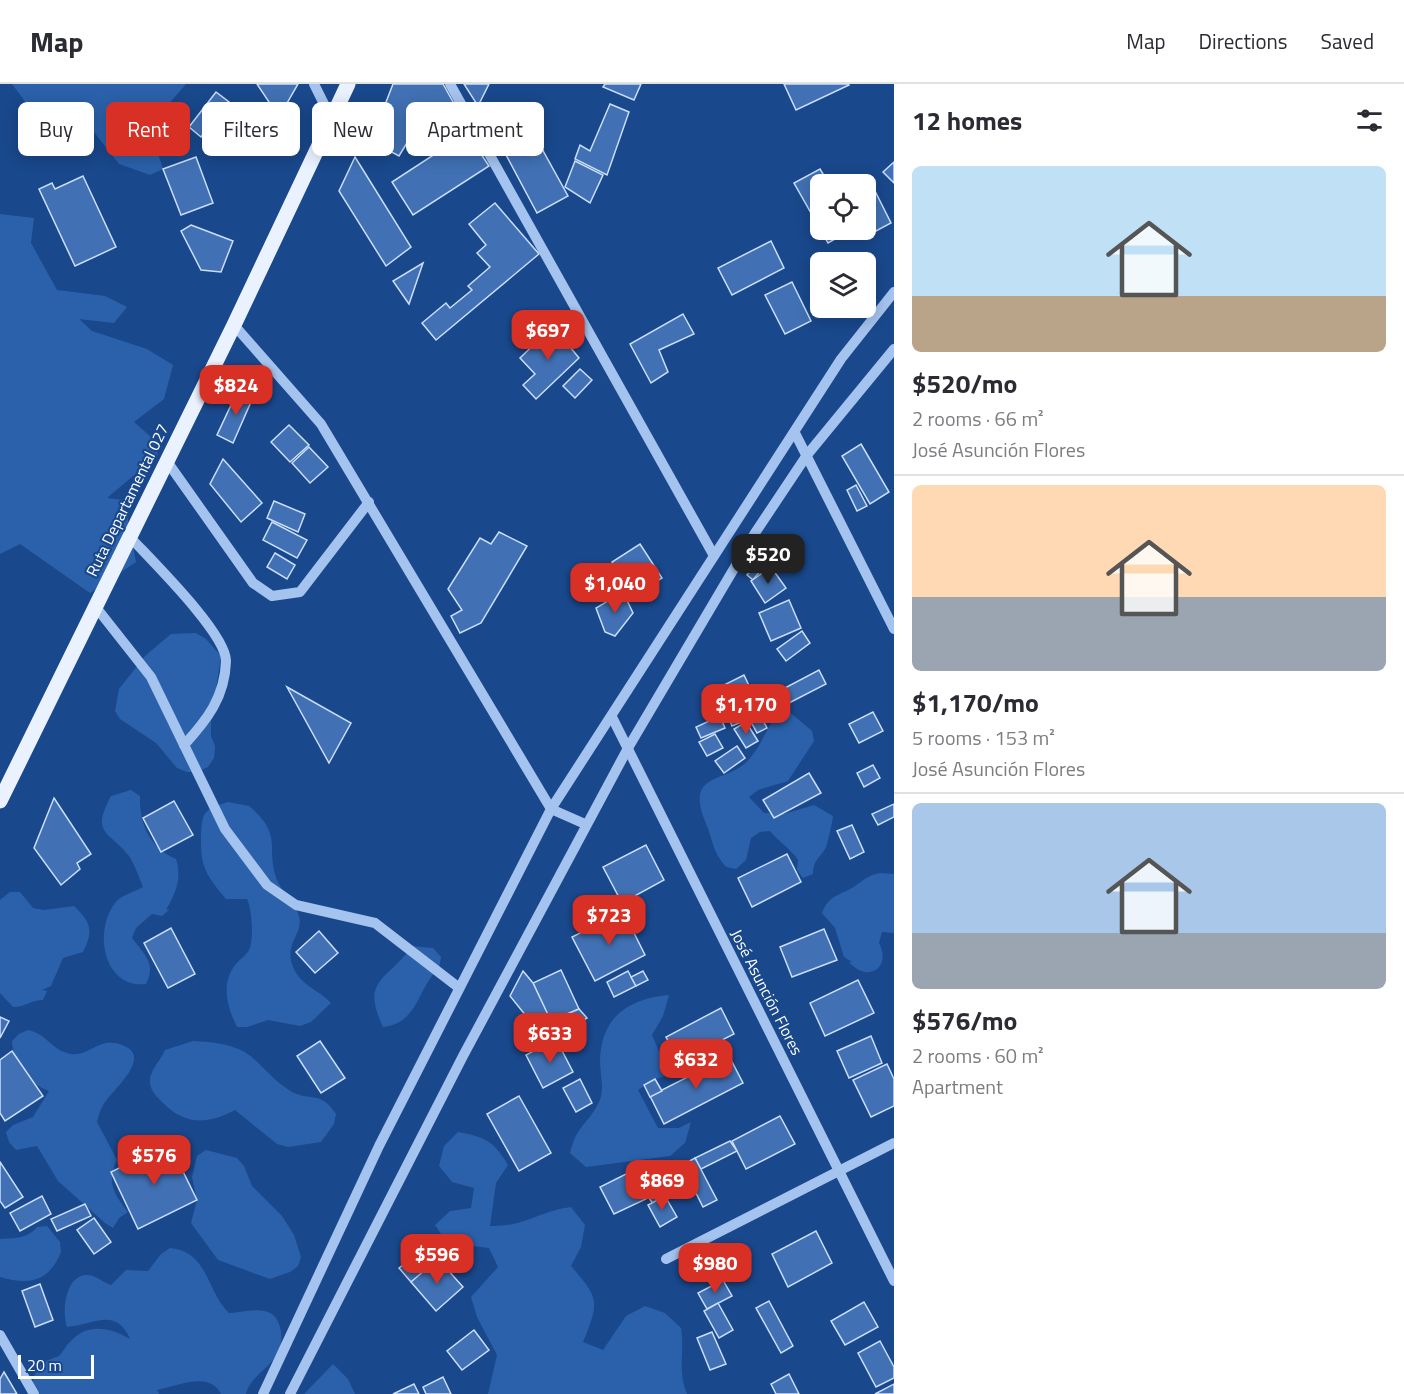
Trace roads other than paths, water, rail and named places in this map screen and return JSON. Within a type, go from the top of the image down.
[{"type":"main road","name":"Ruta Departamental 027","points":[[339,102],[348,84]]},
{"type":"main road","name":"Ruta Departamental 027","points":[[0,801],[234,325],[313,156]]},
{"type":"street","points":[[315,84],[323,102]]},
{"type":"street","points":[[450,84],[713,554]]},
{"type":"street","points":[[263,1394],[379,1146],[458,987],[551,809],[612,717],[713,554],[795,433],[841,359],[894,292]]},
{"type":"street","points":[[234,325],[321,424],[551,809],[585,824]]},
{"type":"street","points":[[290,1394],[585,824],[628,748],[755,533],[807,455],[894,349]]},
{"type":"street","points":[[795,433],[894,629]]},
{"type":"street","points":[[166,460],[253,583],[272,596],[300,592],[369,502]]},
{"type":"street","points":[[129,536],[214,630],[226,659],[221,688],[211,716],[184,745]]},
{"type":"street","points":[[95,606],[151,677],[225,829],[267,885],[296,905],[375,923],[458,987]]},
{"type":"street","name":"José Asunción Flores","points":[[612,717],[894,1281]]},
{"type":"street","points":[[666,1259],[894,1143]]},
{"type":"street","points":[[0,1335],[34,1394]]}]
